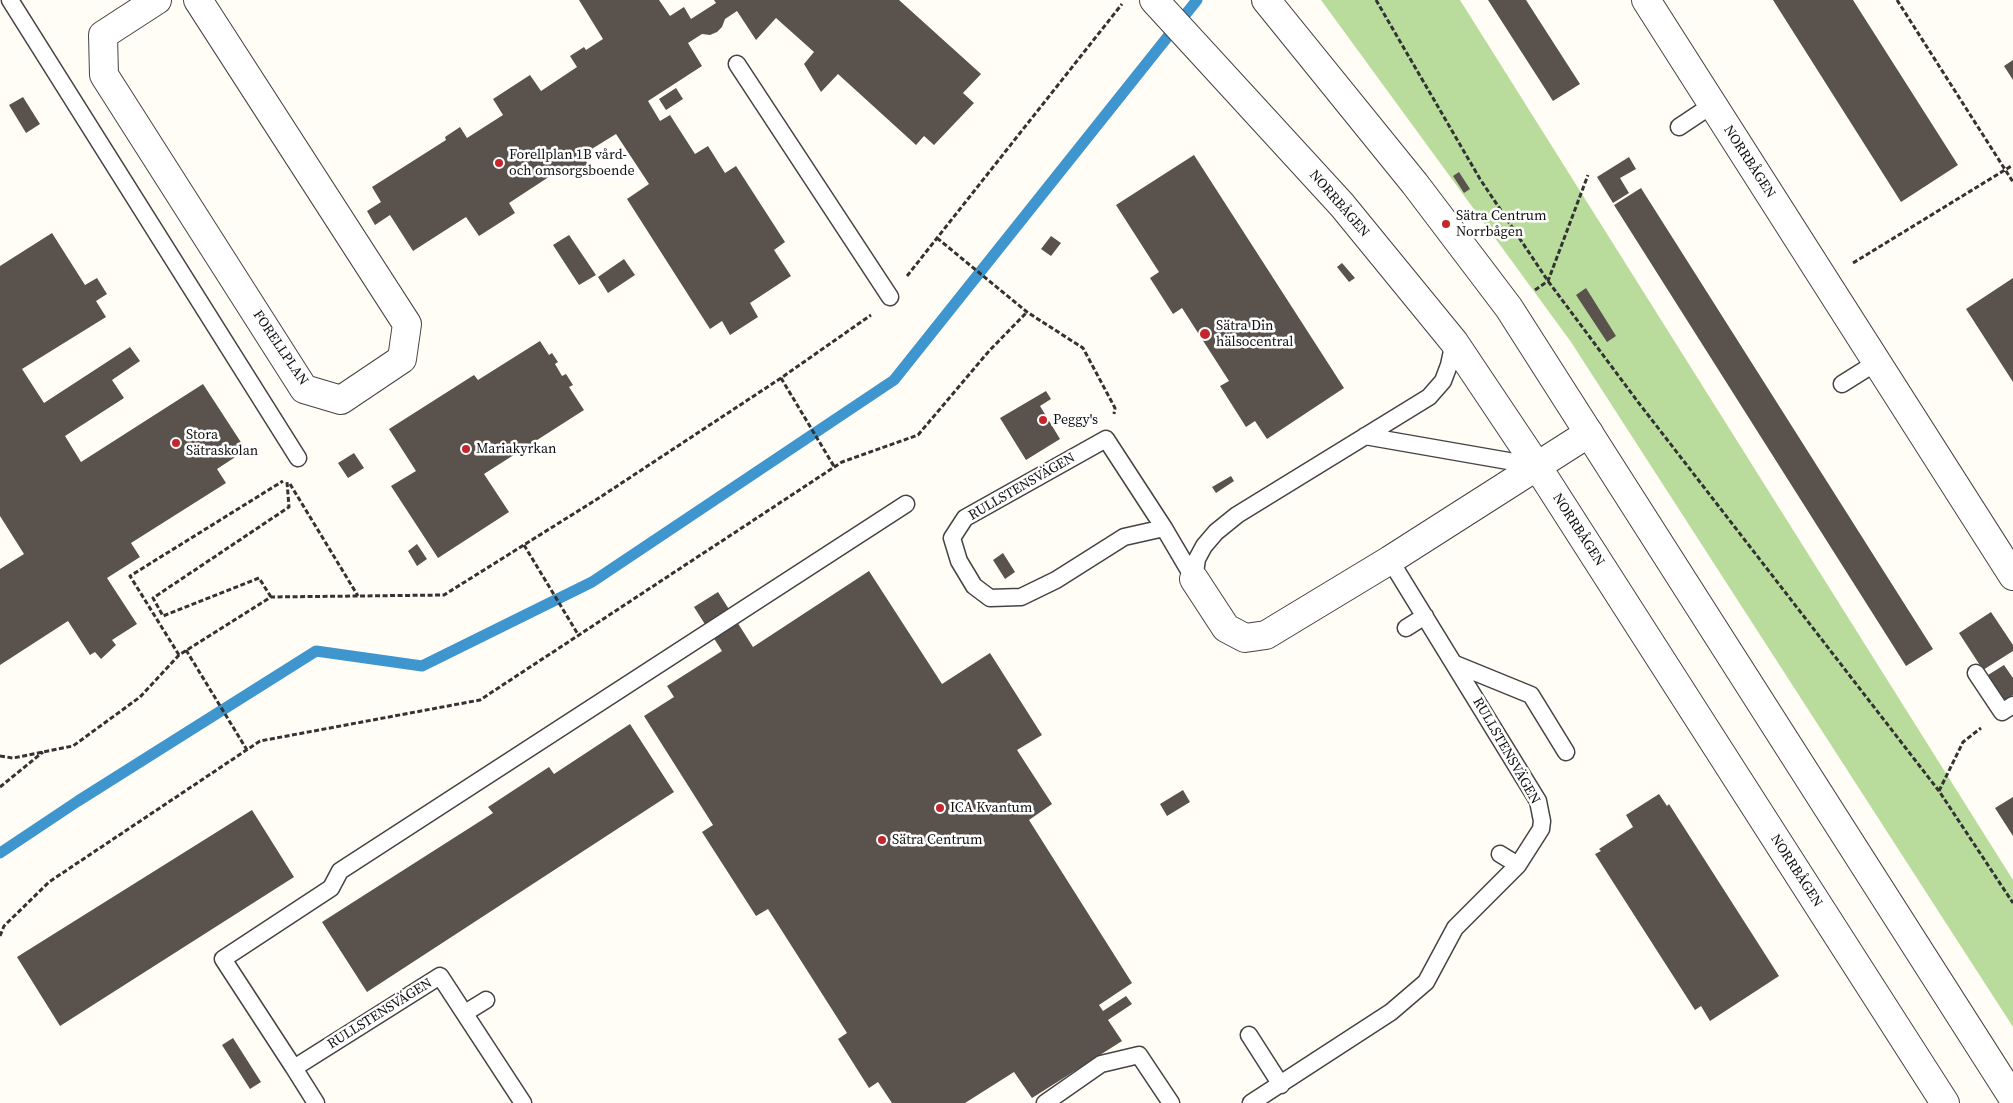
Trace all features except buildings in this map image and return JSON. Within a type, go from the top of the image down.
[{"type":"street","name":"FORELLPLAN","points":[[157,0],[103,35],[104,75],[304,389],[341,400],[402,359],[407,324],[198,0]]},
{"type":"street","name":"NORRBÅGEN","points":[[1154,0],[1342,205],[1454,342],[1537,466],[1945,1103]]},
{"type":"street","points":[[1266,0],[1415,184],[1509,308],[2013,1098]]},
{"type":"street","name":"NORRBÅGEN","points":[[1646,0],[2013,576]]},
{"type":"street","points":[[1194,579],[1226,628],[1244,638],[1266,635],[1390,560],[1589,433]]},
{"type":"lane","points":[[10,0],[298,458]]},
{"type":"lane","points":[[737,64],[890,297]]},
{"type":"lane","points":[[1680,127],[1712,105]]},
{"type":"lane","points":[[1194,579],[1197,559],[1204,546],[1216,532],[1237,515],[1429,397],[1443,381],[1449,366],[1454,342]]},
{"type":"lane","points":[[1842,384],[1877,362]]},
{"type":"lane","points":[[1365,436],[1537,466]]},
{"type":"lane","points":[[1106,439],[1164,528],[1194,579]]},
{"type":"lane","name":"RULLSTENSVÄGEN","points":[[1106,439],[965,518],[952,538],[959,561],[974,586],[990,598],[1021,597],[1056,580],[1124,537],[1164,528]]},
{"type":"lane","points":[[316,1103],[223,958],[331,888],[340,870],[906,504]]},
{"type":"lane","name":"RULLSTENSVÄGEN","points":[[1251,1103],[1391,1012],[1426,982],[1455,928],[1518,865],[1541,830],[1542,822],[1538,802],[1390,560]]},
{"type":"lane","points":[[1406,628],[1425,616]]},
{"type":"lane","points":[[1454,664],[1531,694],[1566,752]]},
{"type":"lane","points":[[1976,672],[2007,709]]},
{"type":"lane","points":[[1500,854],[1518,865]]},
{"type":"lane","name":"RULLSTENSVÄGEN","points":[[294,1068],[440,976],[523,1103]]},
{"type":"lane","points":[[465,1013],[486,1000]]},
{"type":"lane","points":[[1249,1035],[1281,1085]]},
{"type":"lane","points":[[1045,1103],[1101,1064],[1140,1055],[1171,1103]]},
{"type":"path","points":[[0,756],[13,758],[73,746],[140,697],[179,655],[271,597],[444,595],[781,378],[884,306],[1126,0]]},
{"type":"path","points":[[1376,0],[1480,179],[1548,281],[1638,402],[1940,791],[2013,903]]},
{"type":"path","points":[[1897,0],[2013,182]]},
{"type":"path","points":[[1825,280],[2013,165]]},
{"type":"path","points":[[937,238],[1027,312],[1083,348],[1115,408],[1106,439]]},
{"type":"path","points":[[0,936],[4,926],[49,882],[260,741],[480,700],[842,462],[918,434],[989,351],[1027,312]]},
{"type":"path","points":[[781,378],[835,468]]},
{"type":"path","points":[[287,479],[359,596]]},
{"type":"path","points":[[271,597],[258,578],[163,616],[153,598],[289,507],[287,479]]},
{"type":"path","points":[[179,655],[130,576],[287,479]]},
{"type":"path","points":[[524,545],[579,636]]},
{"type":"path","points":[[186,650],[247,750]]},
{"type":"path","points":[[1940,791],[1963,742],[2007,709]]},
{"type":"path","points":[[0,787],[44,752]]},
{"type":"green space","points":[[1321,0],[1460,0],[2013,880],[2013,1027],[1571,342]]},
{"type":"waterway","points":[[0,853],[78,801],[316,651],[422,666],[592,582],[894,380],[1197,0]]},
{"type":"place","name":"Forellplan 1B vård- och omsorgsboende","points":[[499,163]]},
{"type":"place","name":"Sätra Centrum Norrbågen","points":[[1446,224]]},
{"type":"place","name":"Sätra Din hälsocentral","points":[[1205,334]]},
{"type":"place","name":"Peggy's","points":[[1043,420]]},
{"type":"place","name":"Stora Sätraskolan","points":[[176,443]]},
{"type":"place","name":"Mariakyrkan","points":[[466,449]]},
{"type":"place","name":"ICA Kvantum","points":[[940,808]]},
{"type":"place","name":"Sätra Centrum","points":[[882,840]]}]
